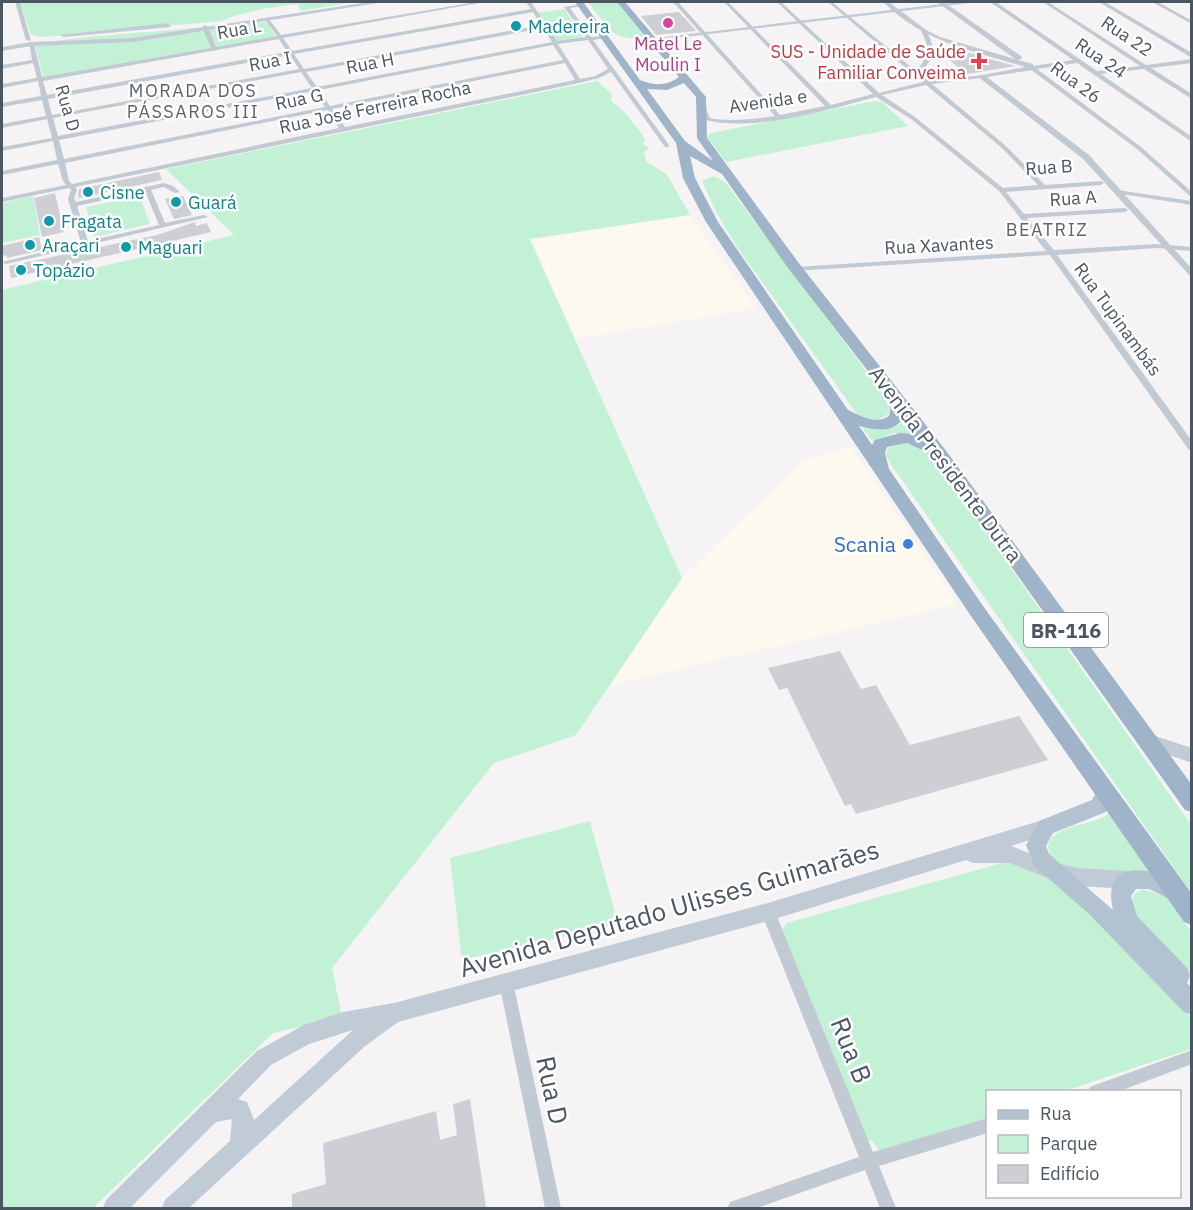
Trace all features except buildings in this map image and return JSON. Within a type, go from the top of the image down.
[{"type":"highway","points":[[621,2],[701,97],[703,109],[700,135],[730,177]]},
{"type":"highway","name":"Avenida Presidente Dutra","points":[[580,3],[681,143],[698,178],[712,222],[1106,792]]},
{"type":"highway","points":[[635,81],[647,87],[666,88],[679,83],[684,77]]},
{"type":"highway","name":"Avenida Presidente Dutra","points":[[681,143],[696,156],[730,177],[796,268],[941,456],[1191,803]]},
{"type":"highway","points":[[698,178],[716,173],[730,177]]},
{"type":"highway","points":[[842,413],[862,424],[883,425],[893,422],[898,416],[899,400]]},
{"type":"highway","points":[[882,471],[877,453],[880,444],[892,438],[915,439],[928,444],[941,456]]},
{"type":"highway","name":"BR-116","points":[[1106,792],[1191,914]]},
{"type":"main road","points":[[2,47],[107,30],[258,18],[361,2]]},
{"type":"main road","points":[[30,42],[133,40],[205,27],[268,20],[380,2]]},
{"type":"main road","points":[[651,39],[942,3],[974,2]]},
{"type":"main road","points":[[133,40],[128,35],[136,28]]},
{"type":"main road","points":[[104,42],[112,37],[111,32],[107,30]]},
{"type":"main road","points":[[1144,739],[1191,756]]},
{"type":"main road","name":"Avenida Deputado Ulisses Guimarães","points":[[114,1209],[264,1058],[304,1035],[343,1022],[394,1013],[768,912],[1047,827],[1099,806],[1106,792]]},
{"type":"main road","points":[[1047,827],[1036,845],[1042,860],[1095,906],[1191,1004]]},
{"type":"main road","name":"Avenida Deputado Ulisses Guimarães","points":[[958,854],[1010,854],[1055,872],[1099,879],[1127,880]]},
{"type":"main road","points":[[1179,895],[1155,881],[1138,878],[1127,880],[1120,888],[1124,913],[1191,989]]},
{"type":"main road","name":"Avenida Deputado Ulisses Guimarães","points":[[173,1209],[357,1040],[394,1013]]},
{"type":"main road","points":[[210,1112],[228,1108],[239,1110],[245,1123],[239,1146]]},
{"type":"street","name":"Rua D","points":[[17,2],[51,117],[66,185],[74,192],[72,201]]},
{"type":"street","name":"Rua L","points":[[2,86],[482,2]]},
{"type":"street","points":[[529,2],[579,81]]},
{"type":"street","points":[[676,2],[777,116]]},
{"type":"street","points":[[726,2],[830,107]]},
{"type":"street","name":"Rua Tupinambás","points":[[779,2],[879,96],[913,118],[1001,190],[1052,253],[1191,447]]},
{"type":"street","points":[[830,2],[1004,147],[1043,187]]},
{"type":"street","points":[[886,2],[924,31],[1031,67]]},
{"type":"street","name":"Rua 24","points":[[993,2],[1191,140]]},
{"type":"street","name":"Rua 22","points":[[1045,2],[1191,97]]},
{"type":"street","points":[[1102,2],[1191,58]]},
{"type":"street","points":[[1155,2],[1191,23]]},
{"type":"street","points":[[580,3],[567,7],[610,70],[667,146]]},
{"type":"street","name":"Rua 26","points":[[942,3],[1139,148],[1190,194]]},
{"type":"street","points":[[2,105],[534,10]]},
{"type":"street","points":[[268,20],[343,129]]},
{"type":"street","name":"Rua I","points":[[2,126],[544,26]]},
{"type":"street","points":[[205,27],[214,48]]},
{"type":"street","points":[[900,89],[925,66],[931,54],[929,40],[924,31]]},
{"type":"street","name":"Rua H","points":[[2,149],[555,43],[603,37]]},
{"type":"street","points":[[1097,73],[1191,58]]},
{"type":"street","name":"Rua G","points":[[2,173],[567,61]]},
{"type":"street","points":[[879,96],[926,84],[1078,61]]},
{"type":"street","points":[[2,67],[34,62]]},
{"type":"street","points":[[597,77],[610,70]]},
{"type":"street","points":[[981,76],[1086,157],[1162,246],[1191,286]]},
{"type":"street","points":[[597,77],[618,79]]},
{"type":"street","name":"Rua José Ferreira Rocha","points":[[2,200],[597,77]]},
{"type":"street","name":"Avenida e","points":[[703,109],[706,119],[731,123],[830,107],[879,96]]},
{"type":"street","points":[[700,135],[711,128],[731,123]]},
{"type":"street","points":[[1079,153],[1080,159],[1125,210],[1191,275]]},
{"type":"street","name":"Rua B","points":[[1001,190],[1101,183]]},
{"type":"street","points":[[66,185],[64,194],[72,201],[85,243]]},
{"type":"street","points":[[72,201],[168,186],[177,192]]},
{"type":"street","points":[[147,189],[163,226]]},
{"type":"street","points":[[1117,192],[1191,203]]},
{"type":"street","name":"Rua A","points":[[1023,216],[1125,210]]},
{"type":"street","points":[[6,262],[204,217]]},
{"type":"street","name":"Rua Xavantes","points":[[796,268],[1162,246],[1191,249]]},
{"type":"street","name":"Rua B","points":[[768,912],[888,1209]]},
{"type":"street","name":"Rua D","points":[[506,982],[553,1209]]},
{"type":"street","points":[[1100,1090],[1191,1057]]},
{"type":"street","points":[[736,1209],[869,1161],[986,1125]]},
{"type":"shaded area","points":[[690,215],[756,308],[575,339],[530,239]]},
{"type":"shaded area","points":[[851,447],[958,604],[611,685],[682,578],[804,460]]},
{"type":"green space","points":[[20,2],[353,2],[301,11],[297,4],[249,12],[221,21],[44,37],[31,35]]},
{"type":"green space","points":[[588,2],[619,2],[645,33],[644,38],[624,37],[610,30]]},
{"type":"green space","points":[[564,9],[584,38],[558,42],[538,13]]},
{"type":"green space","points":[[266,22],[276,37],[43,77],[35,44],[77,38]]},
{"type":"green space","points":[[597,81],[612,94],[611,101],[625,113],[641,133],[645,139],[643,144],[649,148],[644,153],[646,161],[667,175],[690,215],[530,239],[682,578],[576,735],[494,763],[332,968],[342,1017],[273,1033],[93,1208],[2,1208],[2,290],[234,235],[166,169]]},
{"type":"green space","points":[[875,101],[882,102],[908,126],[726,162],[707,137],[711,133]]},
{"type":"green space","points":[[714,176],[725,182],[890,403],[892,407],[886,416],[873,419],[857,414],[737,247],[716,212],[702,181]]},
{"type":"green space","points":[[33,196],[40,235],[2,243],[2,203]]},
{"type":"green space","points":[[140,196],[150,224],[94,237],[86,207]]},
{"type":"green space","points":[[904,420],[916,434],[894,433],[873,442],[862,427],[890,429]]},
{"type":"green space","points":[[905,443],[924,449],[933,457],[1191,825],[1191,892],[892,466],[886,456],[888,448]]},
{"type":"green space","points":[[1110,813],[1152,873],[1093,874],[1065,868],[1055,862],[1048,848],[1054,836],[1066,829]]},
{"type":"green space","points":[[590,821],[618,924],[462,960],[450,858]]},
{"type":"green space","points":[[1009,861],[1043,875],[1095,915],[1191,1018],[1191,1049],[1068,1090],[986,1090],[986,1118],[895,1149],[880,1151],[871,1140],[866,1142],[782,930],[786,923]]},
{"type":"green space","points":[[1143,889],[1168,898],[1191,932],[1191,977],[1131,910],[1134,894]]},
{"type":"place","name":"Matel Le Moulin I","points":[[668,23]]},
{"type":"place","name":"Madereira","points":[[516,26]]},
{"type":"place","name":"SUS - Unidade de Saúde Familiar Conveima","points":[[979,61]]},
{"type":"place","name":"Cisne","points":[[88,192]]},
{"type":"place","name":"Guará","points":[[176,202]]},
{"type":"place","name":"Fragata","points":[[49,221]]},
{"type":"place","name":"Araçari","points":[[30,245]]},
{"type":"place","name":"Maguari","points":[[126,247]]},
{"type":"place","name":"Topázio","points":[[21,270]]},
{"type":"place","name":"Scania","points":[[908,544]]},
{"type":"district","name":"MORADA DOS PÁSSAROS III","points":[[193,100]]},
{"type":"district","name":"BEATRIZ","points":[[1047,229]]}]
